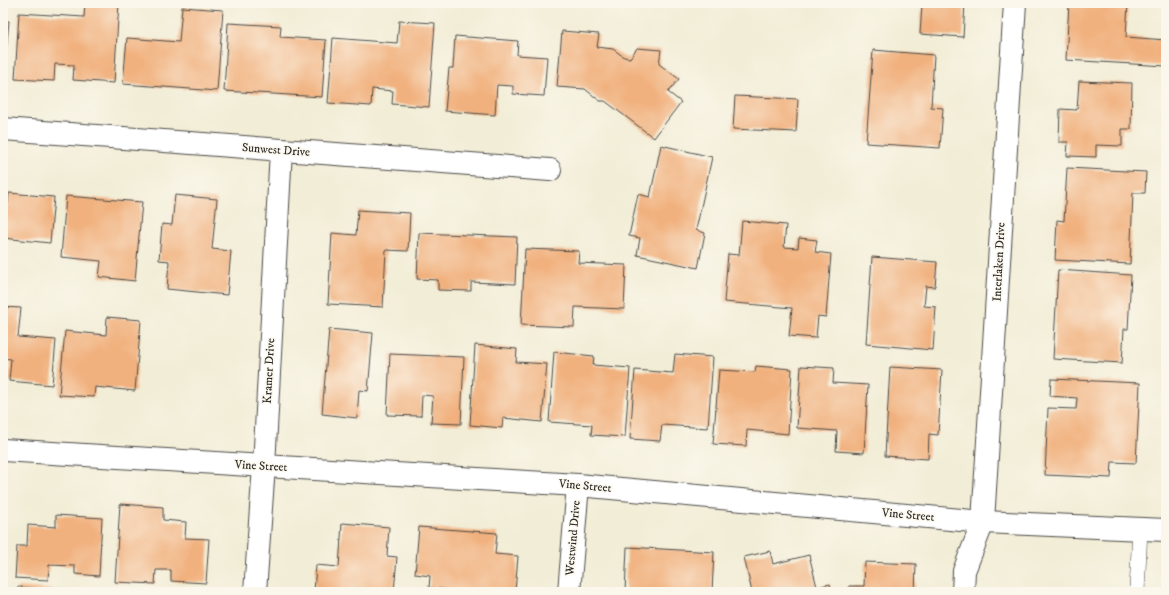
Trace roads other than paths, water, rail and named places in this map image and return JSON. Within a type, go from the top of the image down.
[{"type":"street","name":"Interlaken Drive","points":[[962,592],[964,571],[984,522],[1015,3]]},
{"type":"street","name":"Sunwest Drive","points":[[3,129],[550,170]]},
{"type":"street","name":"Kramer Drive","points":[[255,592],[264,466],[281,150]]},
{"type":"street","name":"Vine Street","points":[[3,450],[578,485],[984,522],[1166,530]]},
{"type":"street","name":"Westwind Drive","points":[[569,592],[578,485]]},
{"type":"lane","points":[[1137,592],[1140,528]]}]
